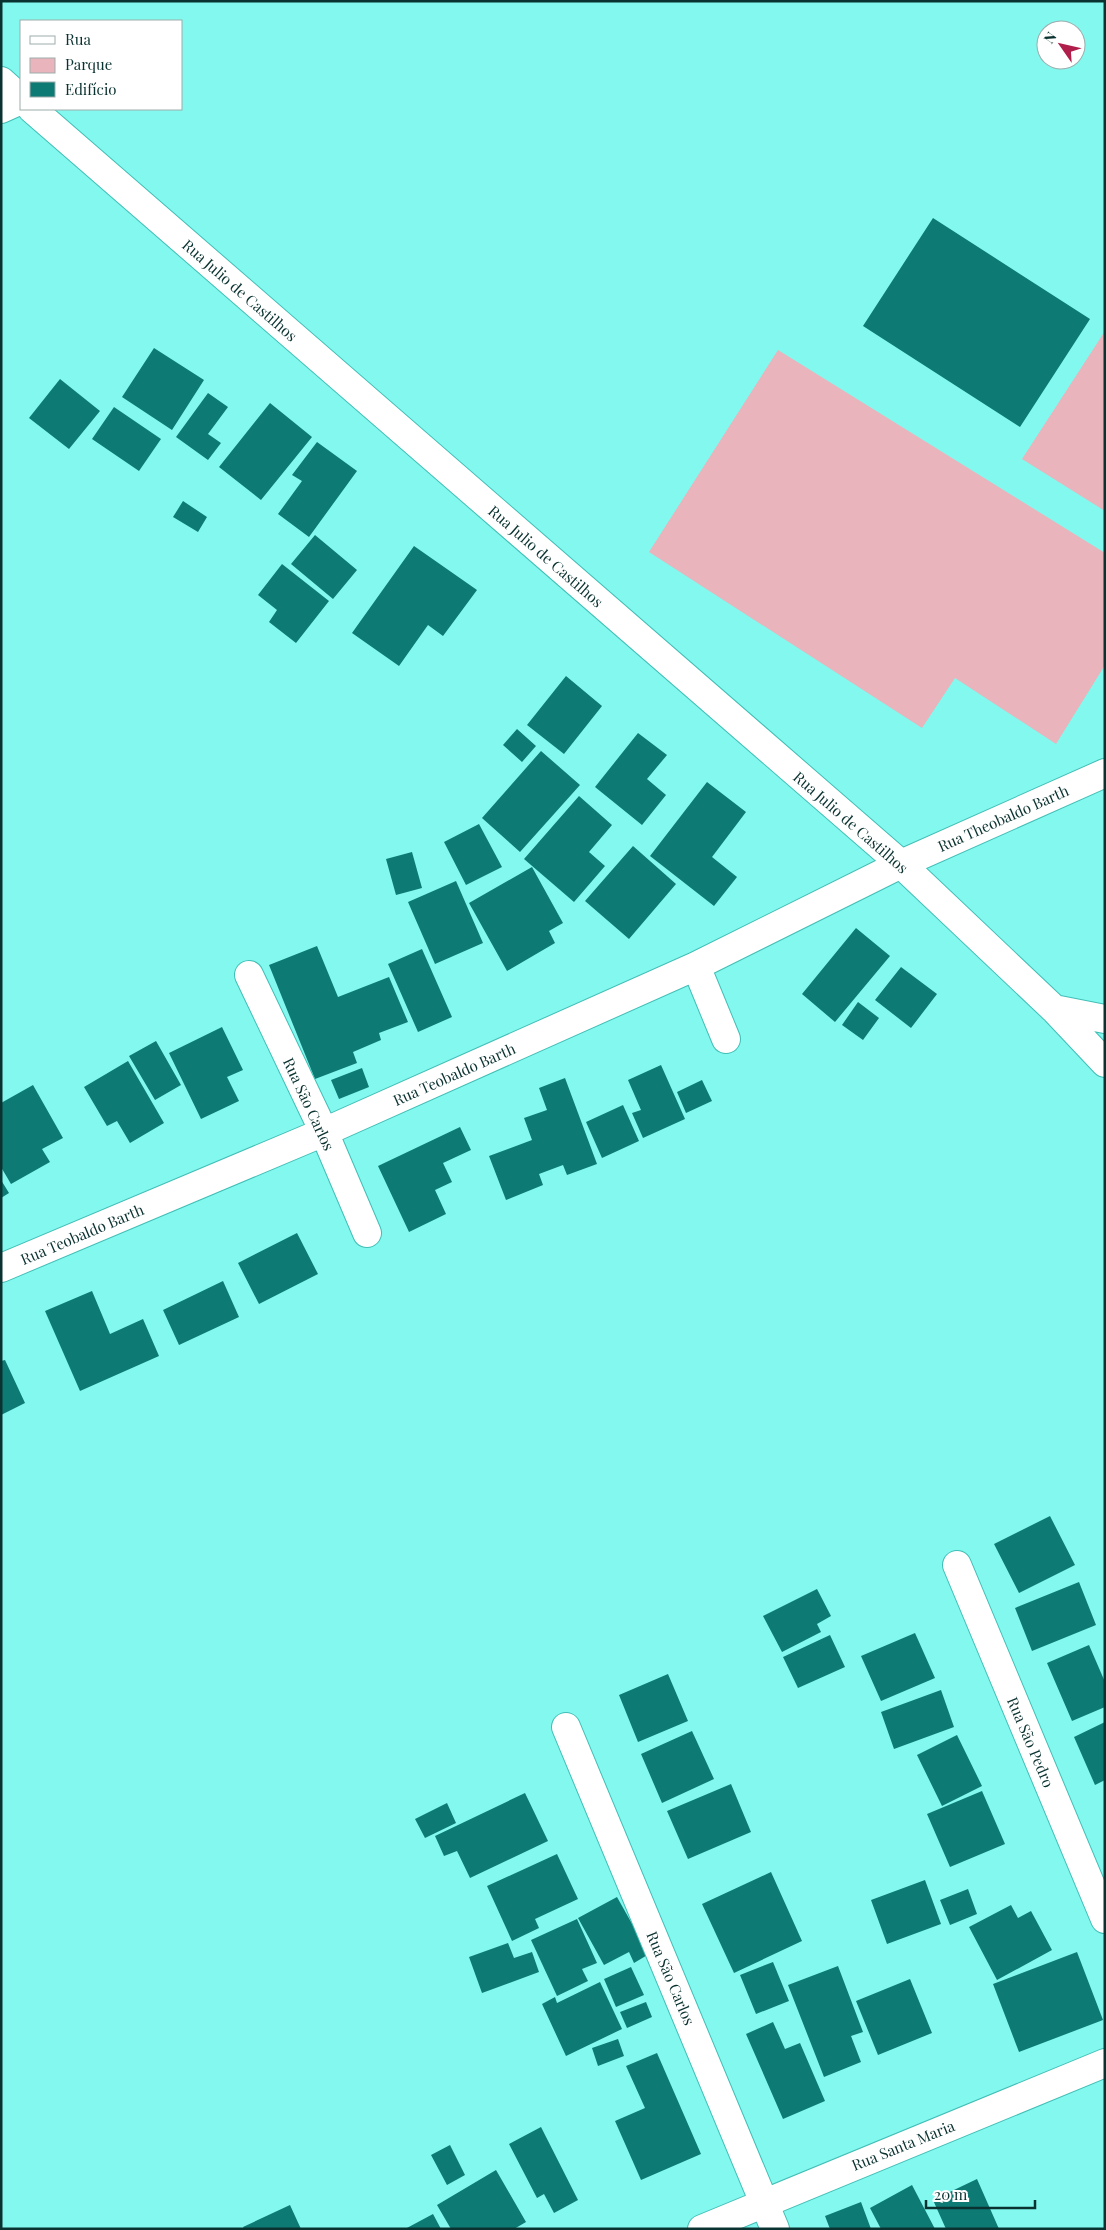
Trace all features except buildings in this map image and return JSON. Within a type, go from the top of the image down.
[{"type":"street","points":[[1,81],[20,99]]},
{"type":"street","points":[[1,109],[20,100]]},
{"type":"street","name":"Rua Julio de Castilhos","points":[[33,110],[900,864],[1054,1009],[1105,1063]]},
{"type":"street","name":"Rua Theobaldo Barth","points":[[900,864],[1105,772]]},
{"type":"street","name":"Rua Teobaldo Barth","points":[[1,1268],[324,1132],[696,966],[900,864]]},
{"type":"street","points":[[696,966],[726,1039]]},
{"type":"street","name":"Rua São Carlos","points":[[249,975],[324,1132],[367,1233]]},
{"type":"street","points":[[1054,1009],[1105,1020]]},
{"type":"street","name":"Rua Julio de Castilhos","points":[[1054,1009],[1105,1045]]},
{"type":"street","name":"Rua São Pedro","points":[[957,1565],[1105,1919]]},
{"type":"street","name":"Rua São Carlos","points":[[566,1727],[776,2229]]},
{"type":"street","name":"Rua Santa Maria","points":[[702,2229],[1105,2063]]},
{"type":"green space","points":[[1105,331],[1105,511],[1022,459]]},
{"type":"green space","points":[[778,350],[1105,553],[1105,665],[1056,744],[955,678],[922,728],[649,552]]}]
